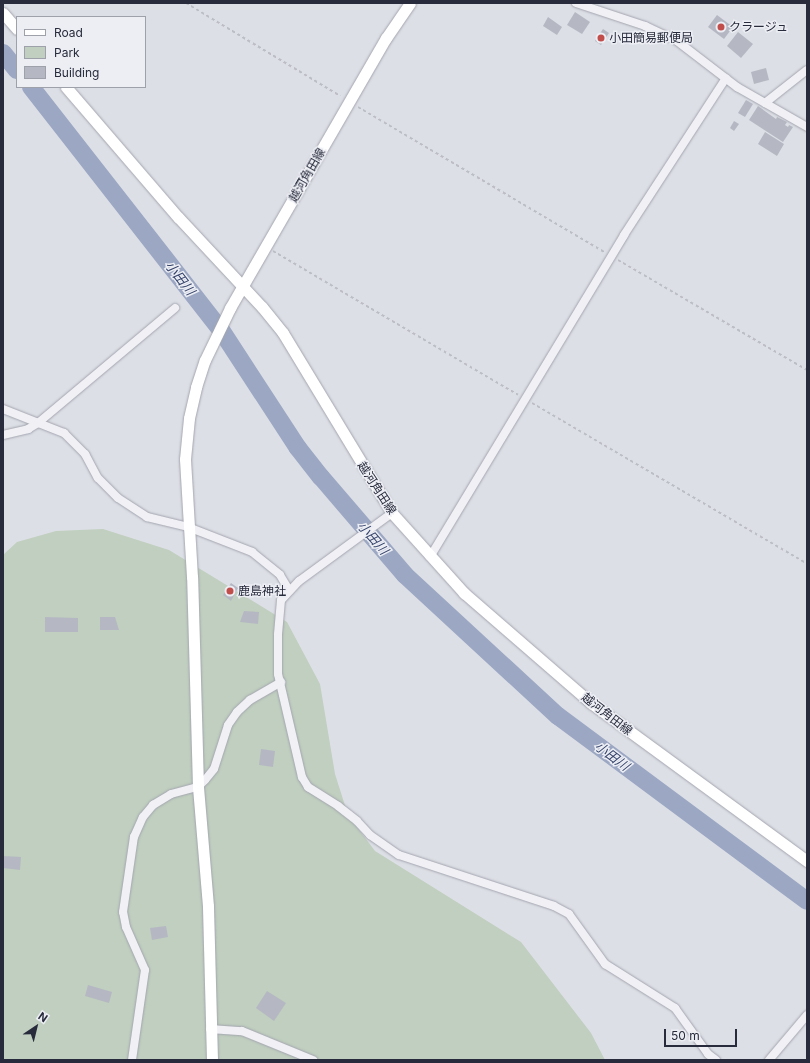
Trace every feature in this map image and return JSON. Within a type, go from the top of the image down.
[{"type":"main road","name":"越河角田線","points":[[410,3],[349,102],[242,286],[283,333],[392,513],[464,593],[591,703],[807,861]]},
{"type":"main road","points":[[5,19],[16,28]]},
{"type":"main road","points":[[67,88],[142,176],[242,286],[205,360],[196,387],[189,418],[185,459],[198,787],[208,906],[210,1030],[212,1060]]},
{"type":"street","points":[[576,3],[645,26],[677,41],[726,78],[765,103],[807,127]]},
{"type":"street","points":[[765,103],[807,70]]},
{"type":"street","points":[[430,557],[526,400],[611,256],[726,78]]},
{"type":"street","points":[[3,435],[28,429],[38,423],[175,308]]},
{"type":"street","points":[[3,410],[64,433],[85,454],[98,478],[118,498],[147,517],[188,527],[252,552],[280,575],[289,590]]},
{"type":"street","points":[[392,513],[289,590],[281,600],[278,635],[281,682],[302,777],[308,787],[345,811],[370,835],[399,855],[547,903],[569,914],[605,964],[675,1008],[708,1054],[716,1060]]},
{"type":"street","points":[[132,1060],[145,970],[126,927],[123,912],[134,837],[143,817],[153,805],[171,794],[198,787],[214,769],[228,725],[237,712],[250,700],[281,682]]},
{"type":"street","points":[[769,1060],[807,1015]]},
{"type":"street","points":[[210,1030],[242,1032],[313,1060]]},
{"type":"path","points":[[186,3],[349,102],[807,370]]},
{"type":"path","points":[[265,247],[807,564]]},
{"type":"green space","points":[[103,529],[169,550],[287,622],[320,684],[335,774],[348,815],[375,851],[521,942],[591,1033],[605,1060],[3,1060],[3,555],[17,542],[56,531]]},
{"type":"building","points":[[575,12],[590,22],[582,34],[567,25]]},
{"type":"building","points":[[717,15],[733,27],[724,39],[708,27]]},
{"type":"building","points":[[548,17],[562,27],[557,35],[543,26]]},
{"type":"building","points":[[603,29],[609,33],[601,45],[595,41]]},
{"type":"building","points":[[738,32],[753,44],[741,58],[727,46]]},
{"type":"building","points":[[766,68],[769,80],[754,84],[751,72]]},
{"type":"building","points":[[746,100],[753,104],[745,117],[738,113]]},
{"type":"building","points":[[758,106],[776,119],[777,117],[787,122],[785,125],[788,127],[789,125],[793,127],[783,142],[749,120]]},
{"type":"building","points":[[734,121],[739,124],[734,131],[730,128]]},
{"type":"building","points":[[765,132],[784,144],[777,156],[758,144]]},
{"type":"building","points":[[231,583],[238,588],[231,601],[223,595]]},
{"type":"building","points":[[244,611],[259,612],[258,624],[240,622]]},
{"type":"building","points":[[45,617],[78,618],[78,632],[45,632]]},
{"type":"building","points":[[100,617],[115,617],[119,630],[100,630]]},
{"type":"building","points":[[261,749],[275,751],[273,767],[259,765]]},
{"type":"building","points":[[3,856],[21,857],[20,870],[3,868]]},
{"type":"building","points":[[166,926],[168,937],[152,940],[150,928]]},
{"type":"building","points":[[88,985],[112,992],[109,1003],[85,996]]},
{"type":"building","points":[[267,991],[286,1003],[274,1021],[256,1008]]},
{"type":"waterway","name":"小田川","points":[[3,53],[16,69]]},
{"type":"waterway","name":"小田川","points":[[32,88],[221,330],[298,448],[405,575],[558,716],[807,901]]},
{"type":"place","name":"クラージュ","points":[[721,27]]},
{"type":"place","name":"小田簡易郵便局","points":[[601,38]]},
{"type":"place","name":"鹿島神社","points":[[230,591]]}]
